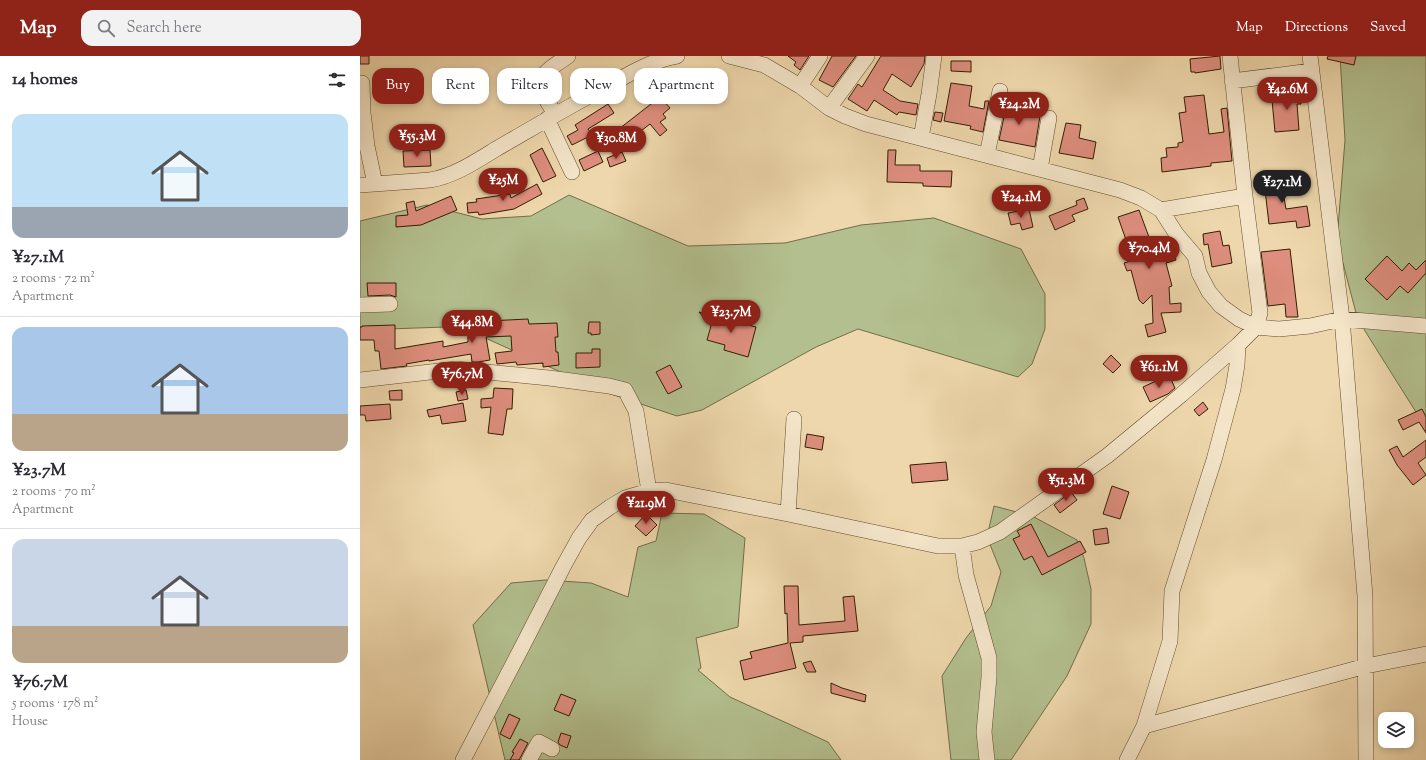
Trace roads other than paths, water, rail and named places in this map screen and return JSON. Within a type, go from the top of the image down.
[{"type":"street","points":[[568,56],[543,75],[540,81],[540,88],[572,172]]},
{"type":"street","points":[[360,185],[440,178],[459,171],[551,117],[641,68],[663,58],[677,56]]},
{"type":"street","points":[[729,56],[764,65],[800,86],[829,108],[866,124],[1120,190],[1141,198],[1160,210],[1177,235],[1195,256],[1199,273],[1209,292],[1221,306],[1239,319],[1256,327],[1287,328],[1310,326],[1342,319],[1426,326]]},
{"type":"street","points":[[800,86],[820,56]]},
{"type":"street","points":[[829,108],[867,56]]},
{"type":"street","points":[[921,138],[934,56]]},
{"type":"street","points":[[463,760],[563,566],[579,538],[592,520],[625,498],[649,491],[666,490],[938,546],[962,546],[978,542],[1000,532],[1107,456],[1181,395],[1238,345],[1256,327],[1260,313],[1245,196],[1230,56]]},
{"type":"street","points":[[1310,56],[1342,319],[1365,596],[1366,760]]},
{"type":"street","points":[[1232,81],[1311,71]]},
{"type":"street","points":[[362,84],[363,113],[367,146],[375,184]]},
{"type":"street","points":[[987,155],[1000,91]]},
{"type":"street","points":[[1040,169],[1049,118]]},
{"type":"street","points":[[1160,210],[1245,196]]},
{"type":"street","points":[[360,305],[390,304]]},
{"type":"street","points":[[1127,760],[1144,726],[1170,641],[1172,591],[1214,460],[1233,388],[1237,365],[1238,345]]},
{"type":"street","points":[[360,380],[456,369],[579,382],[625,390],[636,411],[649,491]]},
{"type":"street","points":[[788,514],[794,419]]},
{"type":"street","points":[[962,546],[966,575],[989,658],[989,678],[984,732],[987,760]]},
{"type":"street","points":[[1144,726],[1366,666],[1426,654]]},
{"type":"street","points":[[530,760],[539,742],[552,749]]}]
